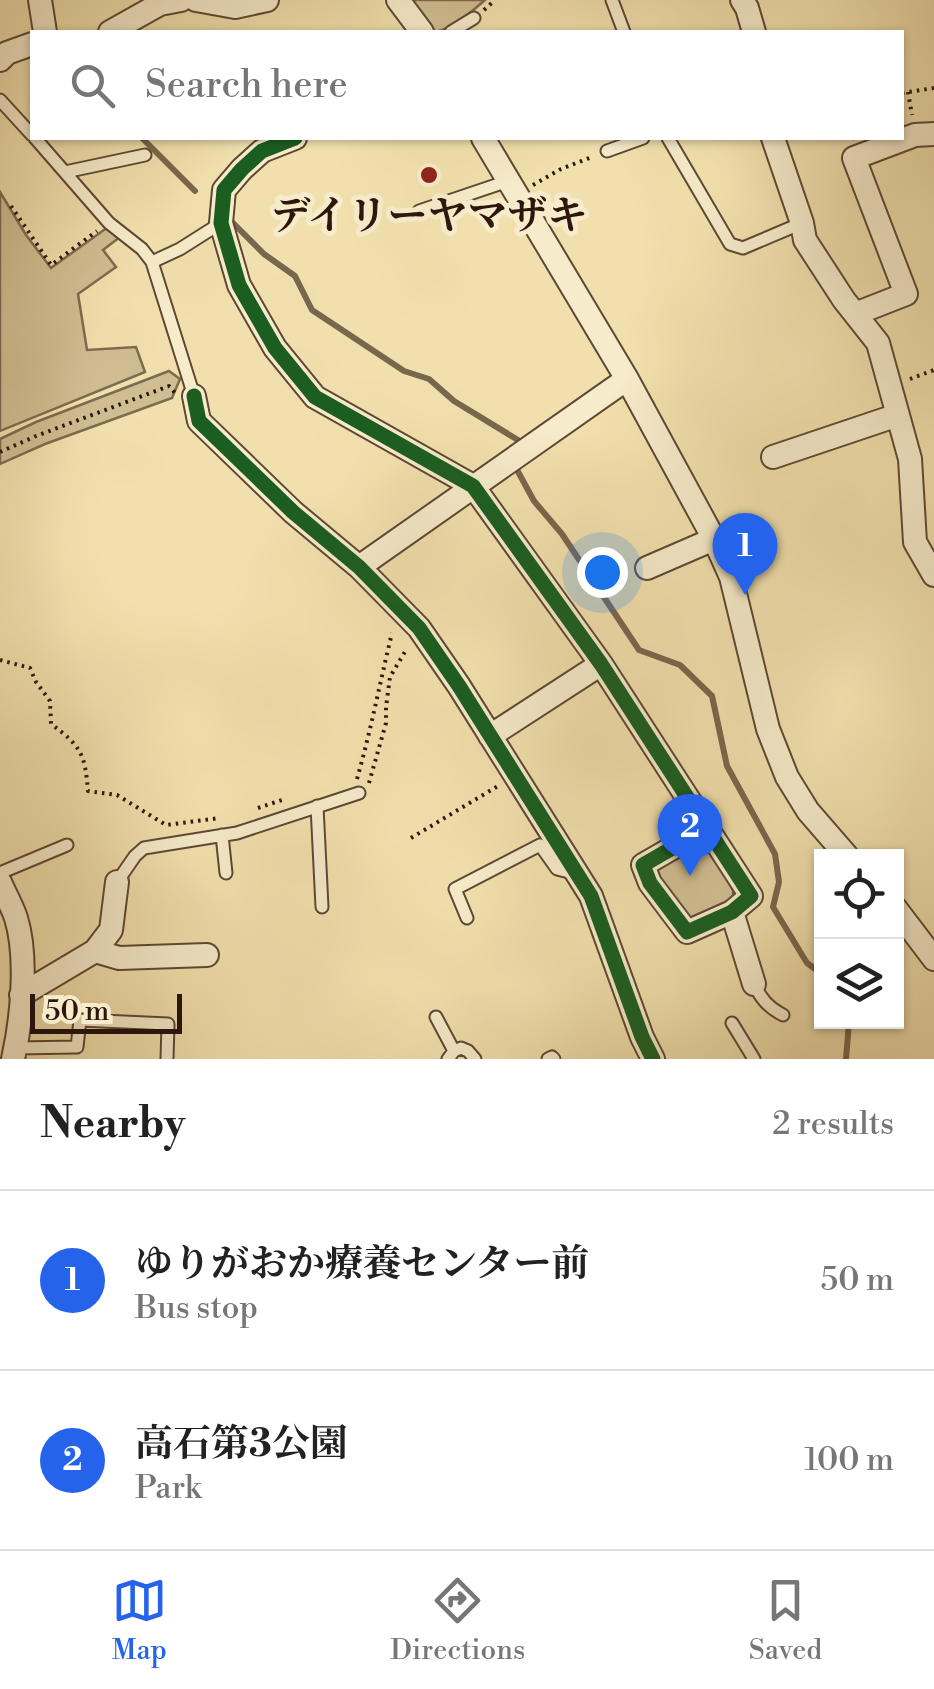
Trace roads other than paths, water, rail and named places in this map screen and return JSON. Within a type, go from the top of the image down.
[{"type":"street","points":[[40,0],[44,30]]},
{"type":"street","points":[[114,30],[160,4],[181,0]]},
{"type":"street","points":[[196,0],[235,6],[267,0]]},
{"type":"street","points":[[398,0],[420,30]]},
{"type":"street","points":[[742,0],[753,30]]},
{"type":"street","points":[[0,60],[7,53],[30,45]]},
{"type":"street","points":[[290,140],[262,150],[242,168],[224,190],[221,223],[239,285],[275,348],[314,397],[472,486],[601,664],[707,828],[750,896],[732,912],[687,932],[650,883],[643,865],[707,828]]},
{"type":"street","points":[[484,140],[516,185],[714,539],[731,577],[768,729],[787,776],[808,812],[841,849]]},
{"type":"street","points":[[774,140],[805,240],[878,343],[922,489],[915,542],[934,575]]},
{"type":"street","points":[[855,314],[906,294],[854,158],[892,140]]},
{"type":"street","points":[[359,567],[627,379]]},
{"type":"street","points":[[194,396],[200,421],[292,512],[359,567],[419,628],[592,896],[653,1059]]},
{"type":"street","points":[[773,457],[898,415]]},
{"type":"street","points":[[647,568],[714,539]]},
{"type":"street","points":[[490,736],[601,664]]},
{"type":"street","points":[[0,882],[16,918],[22,952],[22,995],[14,1054]]},
{"type":"street","points":[[22,995],[95,951],[111,930],[117,882]]},
{"type":"street","points":[[732,912],[754,984]]},
{"type":"street","points":[[904,920],[934,960]]},
{"type":"street","points":[[95,951],[119,958],[207,955]]},
{"type":"lane","points":[[612,0],[623,30]]},
{"type":"lane","points":[[454,30],[474,18]]},
{"type":"lane","points":[[0,100],[30,132]]},
{"type":"lane","points":[[37,140],[109,222],[152,262],[194,396]]},
{"type":"lane","points":[[607,151],[637,140]]},
{"type":"lane","points":[[669,140],[730,244],[743,248],[802,223]]},
{"type":"lane","points":[[65,172],[145,154]]},
{"type":"lane","points":[[420,211],[516,185]]},
{"type":"lane","points":[[152,262],[221,223]]},
{"type":"lane","points":[[117,882],[144,848],[237,832],[317,806],[358,787]]},
{"type":"lane","points":[[317,806],[322,907]]},
{"type":"lane","points":[[222,835],[226,873]]},
{"type":"lane","points":[[0,873],[68,845]]},
{"type":"lane","points":[[467,918],[455,889],[540,845],[557,870],[577,874]]},
{"type":"lane","points":[[754,984],[771,1009],[783,1015]]},
{"type":"lane","points":[[436,1017],[451,1055],[461,1048],[475,1059]]},
{"type":"lane","points":[[14,1054],[78,1047],[80,1020],[168,1024],[167,1059]]},
{"type":"lane","points":[[732,1023],[754,1059]]},
{"type":"waterway","points":[[144,140],[195,191]]},
{"type":"waterway","points":[[230,220],[264,254],[295,276],[312,310],[404,371],[429,379],[454,401],[518,440]]},
{"type":"waterway","points":[[516,468],[534,501],[562,534],[639,650],[680,665],[712,696],[727,766],[775,854],[779,882],[773,907],[814,968]]},
{"type":"waterway","points":[[846,1059],[848,1029]]},
{"type":"place","name":"デイリーヤマザキ","points":[[429,175]]},
{"type":"place","name":"ゆりがおか療養センター前","points":[[745,595]]},
{"type":"place","name":"高石第3公園","points":[[690,876]]}]
